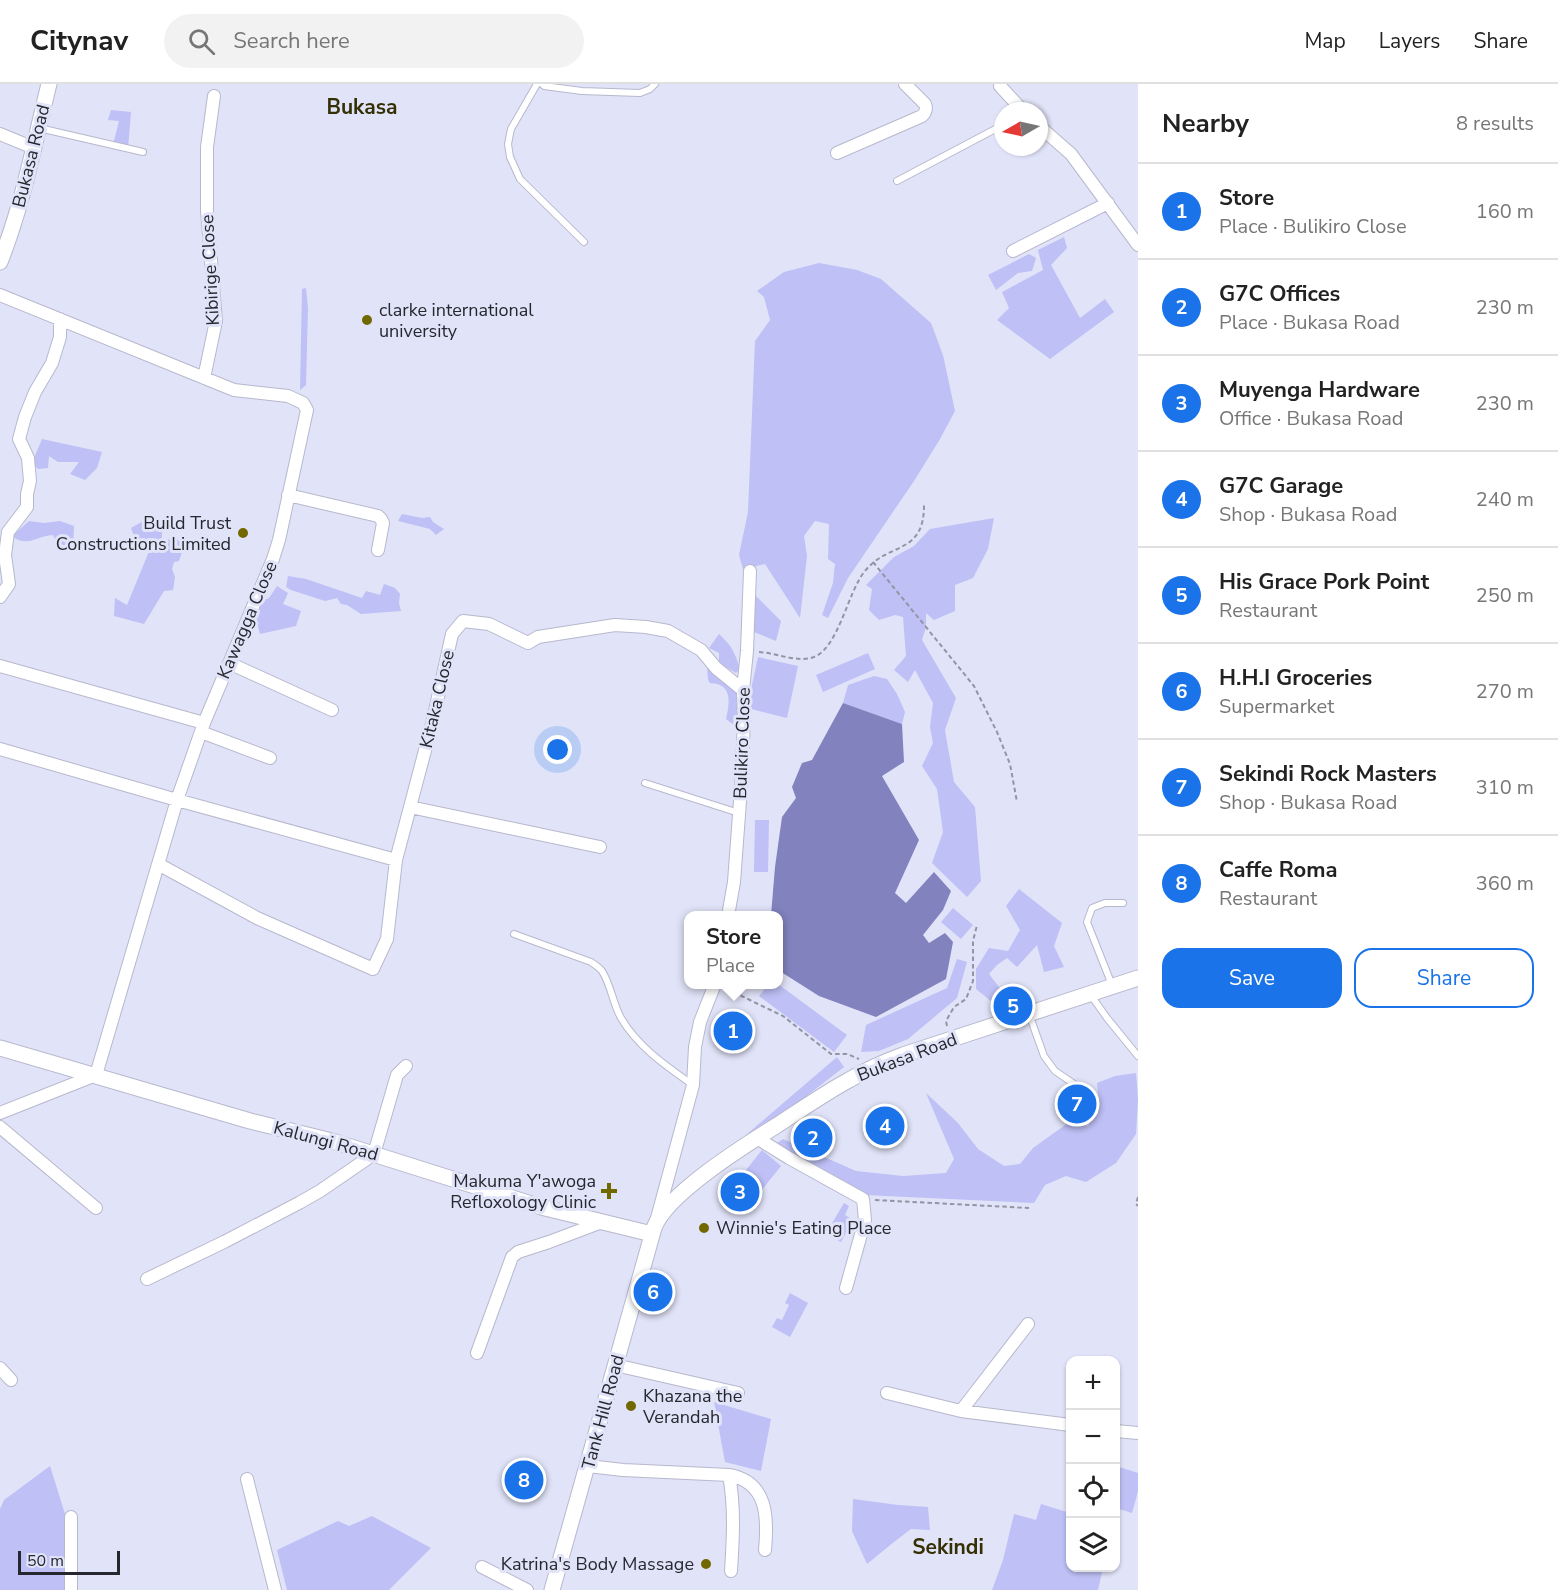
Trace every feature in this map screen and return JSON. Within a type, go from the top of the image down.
[{"type":"street","name":"Bukasa Road","points":[[0,262],[13,231],[49,84]]},
{"type":"street","points":[[837,153],[925,113],[925,104],[905,84]]},
{"type":"street","points":[[1000,86],[1015,102]]},
{"type":"street","name":"Kibirige Close","points":[[204,378],[216,321],[207,211],[207,147],[214,96]]},
{"type":"street","points":[[0,134],[34,148]]},
{"type":"street","points":[[1048,134],[1071,154],[1138,245]]},
{"type":"street","points":[[1013,251],[1108,203]]},
{"type":"street","points":[[0,295],[204,378]]},
{"type":"street","points":[[0,597],[9,584],[5,555],[8,532],[27,507],[30,481],[28,458],[19,439],[35,392],[52,363],[60,337],[60,319]]},
{"type":"street","name":"Kawagga Close","points":[[96,1075],[177,800],[202,727],[273,559],[307,410],[298,399],[234,390],[204,378]]},
{"type":"street","points":[[288,495],[378,516],[383,523],[378,550]]},
{"type":"street","name":"Bulikiro Close","points":[[729,911],[734,882],[739,813],[750,571]]},
{"type":"street","name":"Kitaka Close","points":[[158,864],[258,918],[373,969],[387,939],[396,860],[432,724],[452,634],[463,621],[489,624],[528,643],[538,637],[615,625],[668,631],[701,650],[716,668],[743,690]]},
{"type":"street","points":[[229,663],[332,711]]},
{"type":"street","points":[[0,666],[202,727],[270,758]]},
{"type":"street","points":[[0,749],[396,860]]},
{"type":"street","points":[[410,807],[600,846]]},
{"type":"street","name":"Bukasa Road","points":[[654,1228],[661,1214],[718,1164],[823,1095],[876,1066],[1028,1013],[1138,978]]},
{"type":"street","points":[[654,1228],[693,1085],[695,1047],[700,1022],[720,989]]},
{"type":"street","name":"Kalungi Road","points":[[0,1048],[250,1121],[332,1141],[541,1206],[602,1222],[654,1228]]},
{"type":"street","points":[[147,1279],[291,1208],[374,1154],[397,1075],[406,1066]]},
{"type":"street","points":[[0,1113],[96,1075]]},
{"type":"street","points":[[0,1126],[96,1208]]},
{"type":"street","points":[[757,1138],[863,1199],[865,1220],[846,1288]]},
{"type":"street","points":[[477,1353],[512,1257],[518,1252],[602,1222]]},
{"type":"street","name":"Tank Hill Road","points":[[552,1590],[654,1228]]},
{"type":"street","points":[[961,1411],[1028,1324]]},
{"type":"street","points":[[615,1365],[738,1393]]},
{"type":"street","points":[[0,1368],[11,1380]]},
{"type":"street","points":[[887,1393],[961,1411],[1066,1424]]},
{"type":"street","points":[[1120,1431],[1138,1433]]},
{"type":"street","points":[[588,1466],[737,1477],[758,1492],[763,1502],[767,1525],[765,1550]]},
{"type":"street","points":[[729,1476],[733,1530],[731,1571]]},
{"type":"street","points":[[247,1479],[275,1590]]},
{"type":"street","points":[[71,1517],[71,1590]]},
{"type":"street","points":[[482,1567],[527,1590]]},
{"type":"lane","points":[[537,84],[511,129],[508,144],[510,157],[520,179],[584,242]]},
{"type":"lane","points":[[542,84],[582,91],[640,93],[655,84]]},
{"type":"lane","points":[[38,128],[143,152]]},
{"type":"lane","points":[[897,181],[994,130]]},
{"type":"lane","points":[[645,783],[739,813]]},
{"type":"lane","points":[[1112,986],[1087,922],[1092,908],[1105,903],[1123,903]]},
{"type":"lane","points":[[514,934],[591,962],[601,968],[614,1004],[631,1033],[670,1069],[693,1085]]},
{"type":"lane","points":[[1090,994],[1138,1056]]},
{"type":"lane","points":[[1028,1013],[1044,1056],[1055,1071],[1089,1094]]},
{"type":"path","points":[[747,651],[768,652],[797,659],[815,657],[831,643],[864,572],[873,562],[911,542],[920,531],[924,518],[924,503]]},
{"type":"path","points":[[873,562],[974,686],[997,732],[1010,765],[1017,802]]},
{"type":"path","points":[[949,1040],[946,1021],[954,1007],[966,999],[973,981],[973,941],[977,925]]},
{"type":"path","points":[[725,989],[783,1016],[831,1054],[847,1054],[876,1066]]},
{"type":"path","points":[[1138,1197],[1136,1204],[1138,1206]]},
{"type":"path","points":[[863,1199],[1029,1208]]},
{"type":"shaded area","points":[[111,110],[131,112],[128,149],[113,145],[119,121],[108,120]]},
{"type":"shaded area","points":[[1064,237],[1067,248],[1051,265],[1080,318],[1105,299],[1114,312],[1050,359],[997,320],[1009,308],[1002,292],[1043,270],[1038,250]]},
{"type":"shaded area","points":[[1029,254],[1036,258],[1032,271],[1018,273],[996,290],[988,275]]},
{"type":"shaded area","points":[[819,263],[857,270],[881,279],[931,323],[943,355],[955,411],[914,481],[848,578],[828,618],[822,615],[833,583],[835,564],[828,559],[829,524],[815,521],[804,536],[807,556],[800,618],[765,564],[743,569],[739,555],[748,512],[755,341],[770,320],[764,297],[757,291],[784,272]]},
{"type":"shaded area","points":[[306,288],[308,308],[306,385],[300,390],[302,289]]},
{"type":"shaded area","points":[[42,439],[102,452],[97,468],[85,480],[70,474],[79,462],[58,462],[49,456],[48,468],[38,469],[32,463]]},
{"type":"shaded area","points":[[402,514],[422,518],[430,517],[433,522],[444,529],[436,535],[430,529],[398,521]]},
{"type":"shaded area","points":[[994,518],[988,549],[973,578],[955,585],[955,611],[934,620],[926,613],[926,627],[922,640],[956,698],[945,730],[954,782],[975,807],[981,881],[967,897],[932,863],[943,832],[937,789],[922,766],[933,743],[930,727],[933,703],[915,670],[908,682],[894,670],[906,656],[903,617],[895,615],[879,620],[869,610],[872,589],[866,585],[894,557],[914,546],[930,529]]},
{"type":"shaded area","points":[[147,519],[162,525],[162,541],[176,538],[184,546],[179,561],[174,562],[172,569],[175,577],[173,590],[164,591],[144,624],[114,616],[115,598],[127,605],[150,549],[137,544],[131,528]]},
{"type":"shaded area","points":[[29,521],[44,523],[60,521],[74,526],[73,549],[56,542],[53,535],[27,541],[12,536]]},
{"type":"shaded area","points":[[288,576],[306,579],[362,598],[366,591],[380,595],[384,584],[395,588],[400,594],[401,611],[361,614],[341,604],[337,598],[325,601],[291,590],[286,587]]},
{"type":"shaded area","points":[[277,586],[288,593],[283,604],[301,611],[296,626],[260,634],[258,626],[249,614],[253,605],[269,598]]},
{"type":"shaded area","points":[[756,596],[781,621],[776,641],[754,632],[752,599]]},
{"type":"shaded area","points":[[719,634],[736,657],[740,668],[736,673],[719,663],[719,653],[709,648]]},
{"type":"shaded area","points":[[868,653],[875,669],[823,692],[816,675]]},
{"type":"shaded area","points":[[758,657],[798,666],[787,718],[747,708]]},
{"type":"shaded area","points":[[707,666],[728,682],[741,677],[738,728],[726,719],[729,700],[727,691],[719,684],[710,683]]},
{"type":"shaded area","points":[[874,676],[887,679],[897,694],[905,712],[902,724],[843,703],[848,685]]},
{"type":"shaded area","points":[[843,703],[902,724],[904,762],[882,776],[919,840],[895,893],[906,903],[934,872],[951,891],[943,910],[923,935],[929,943],[945,933],[953,942],[946,979],[876,1017],[819,996],[783,973],[783,911],[771,911],[775,867],[782,817],[796,798],[792,787],[802,763],[812,760]]},
{"type":"shaded area","points":[[755,820],[769,820],[768,872],[754,872]]},
{"type":"shaded area","points":[[1019,889],[1062,923],[1054,946],[1064,967],[1044,972],[1037,945],[1017,967],[1007,958],[989,974],[1009,1000],[1002,1010],[976,989],[976,969],[989,948],[1008,951],[1020,930],[1006,906]]},
{"type":"shaded area","points":[[953,908],[973,925],[961,939],[941,922]]},
{"type":"shaded area","points":[[957,959],[967,962],[957,998],[908,1039],[879,1051],[861,1052],[866,1025],[947,988]]},
{"type":"shaded area","points":[[783,988],[847,1035],[834,1052],[759,996],[765,989]]},
{"type":"shaded area","points":[[837,1057],[844,1067],[751,1139],[746,1135]]},
{"type":"shaded area","points":[[1136,1073],[1138,1099],[1136,1134],[1116,1163],[1086,1182],[1066,1176],[1045,1185],[1034,1203],[865,1195],[774,1145],[783,1139],[856,1171],[903,1176],[946,1173],[954,1159],[926,1093],[958,1123],[978,1149],[1004,1166],[1020,1164],[1033,1148],[1068,1123],[1088,1126],[1099,1104],[1097,1083],[1115,1076]]},
{"type":"shaded area","points":[[762,1150],[781,1166],[761,1191],[742,1175]]},
{"type":"shaded area","points":[[844,1203],[849,1206],[845,1215],[853,1220],[841,1242],[832,1237],[837,1229],[831,1225]]},
{"type":"shaded area","points":[[790,1293],[808,1303],[790,1337],[772,1327],[777,1318],[782,1320],[789,1305],[785,1303]]},
{"type":"shaded area","points":[[714,1402],[771,1419],[761,1471],[725,1462]]},
{"type":"shaded area","points":[[50,1466],[65,1514],[66,1590],[0,1590],[0,1509],[4,1500]]},
{"type":"shaded area","points":[[1120,1467],[1138,1473],[1138,1491],[1132,1513],[1120,1509]]},
{"type":"shaded area","points":[[853,1499],[928,1507],[930,1530],[911,1529],[867,1564],[852,1531]]},
{"type":"shaded area","points":[[1041,1504],[1066,1512],[1066,1572],[1102,1572],[1098,1590],[992,1590],[1003,1560],[1014,1514],[1036,1520]]},
{"type":"shaded area","points":[[372,1516],[431,1548],[389,1590],[287,1590],[277,1550],[338,1521],[349,1526]]},
{"type":"place","name":"clarke international university","points":[[367,320]]},
{"type":"place","name":"Build Trust Constructions Limited","points":[[243,533]]},
{"type":"place","name":"His Grace Pork Point","points":[[1013,1006]]},
{"type":"place","name":"Store","points":[[733,1031]]},
{"type":"place","name":"Sekindi Rock Masters","points":[[1077,1104]]},
{"type":"place","name":"G7C Garage","points":[[885,1126]]},
{"type":"place","name":"G7C Offices","points":[[813,1138]]},
{"type":"place","name":"Makuma Y'awoga Refloxology Clinic","points":[[609,1191]]},
{"type":"place","name":"Muyenga Hardware","points":[[740,1192]]},
{"type":"place","name":"Winnie's Eating Place","points":[[704,1228]]},
{"type":"place","name":"H.H.I Groceries","points":[[653,1292]]},
{"type":"place","name":"Khazana the Verandah","points":[[631,1406]]},
{"type":"place","name":"Caffe Roma","points":[[524,1480]]},
{"type":"place","name":"Katrina's Body Massage","points":[[706,1564]]},
{"type":"district","name":"Bukasa","points":[[362,107]]},
{"type":"district","name":"Sekindi","points":[[948,1547]]}]
